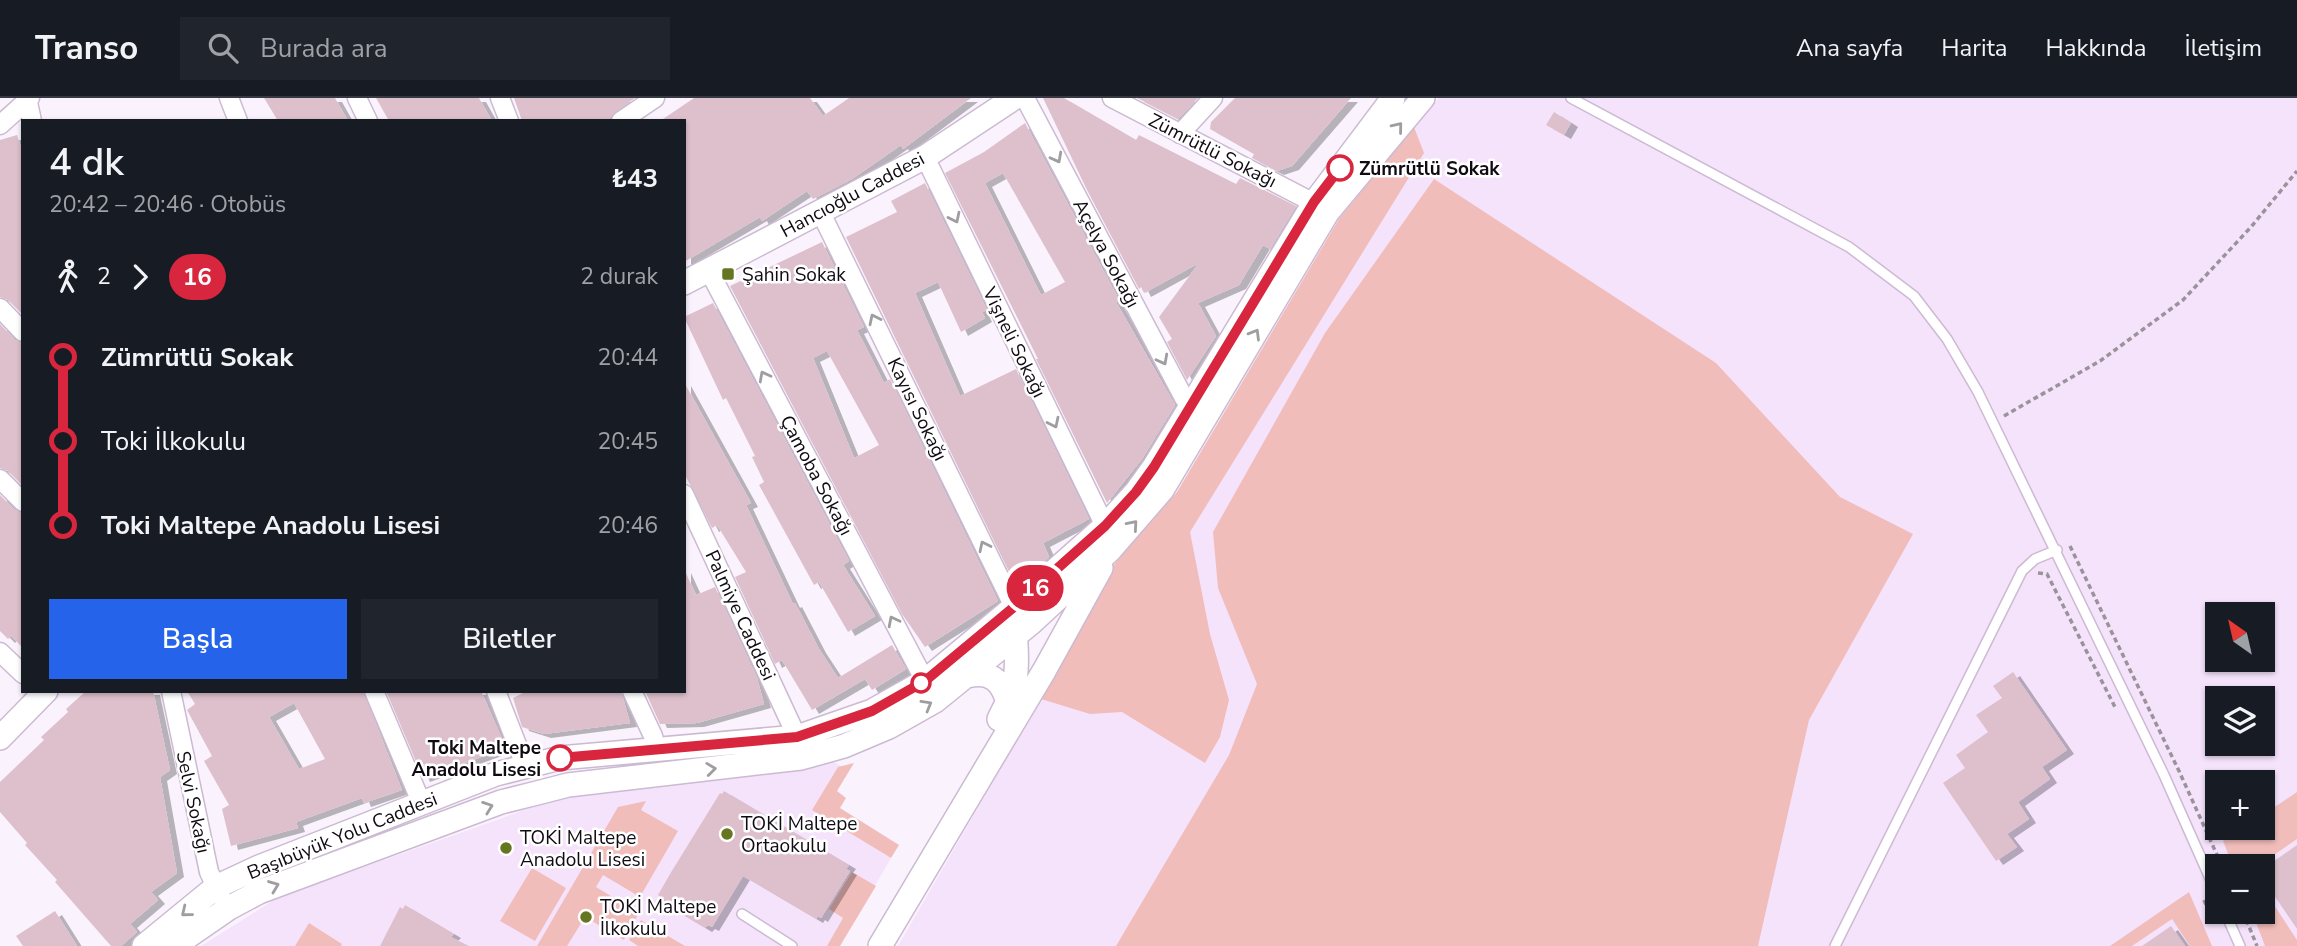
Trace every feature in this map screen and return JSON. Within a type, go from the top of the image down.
[{"type":"main road","name":"Hancıoğlu Caddesi","points":[[686,281],[925,157],[1014,98]]},
{"type":"main road","name":"Başıbüyük Yolu Caddesi","points":[[174,946],[229,908],[259,892],[501,802],[568,785],[801,758],[844,746],[889,727],[935,701],[967,676],[1020,622],[1148,475],[1314,202],[1393,98]]},
{"type":"main road","name":"Başıbüyük Yolu Caddesi","points":[[144,946],[216,887],[421,802],[525,765],[560,758],[797,737],[872,711],[1020,622],[1110,550],[1162,490],[1327,213],[1423,98]]},
{"type":"main road","points":[[880,946],[1044,671],[1110,550]]},
{"type":"main road","points":[[862,946],[1013,694],[1018,671],[1020,622],[1038,632],[1044,648],[1044,671]]},
{"type":"main road","points":[[967,676],[986,674],[997,681],[1008,702]]},
{"type":"main road","points":[[0,738],[42,693]]},
{"type":"street","points":[[229,98],[237,119]]},
{"type":"street","points":[[357,98],[367,119]]},
{"type":"street","points":[[500,98],[508,119]]},
{"type":"street","points":[[624,119],[655,98]]},
{"type":"street","name":"Açelya Sokağı","points":[[1025,98],[1184,398],[1192,404]]},
{"type":"street","name":"Zümrütlü Sokağı","points":[[1112,98],[1314,202]]},
{"type":"street","points":[[1180,134],[1213,98]]},
{"type":"street","points":[[28,99],[32,119]]},
{"type":"street","points":[[0,125],[28,99]]},
{"type":"street","name":"Vişneli Sokağı","points":[[925,157],[1105,526]]},
{"type":"street","name":"Kayısı Sokağı","points":[[820,211],[1020,622]]},
{"type":"street","name":"Çamoba Sokağı","points":[[708,270],[925,681]]},
{"type":"street","points":[[0,309],[21,330]]},
{"type":"street","points":[[0,479],[21,500]]},
{"type":"street","name":"Palmiye Caddesi","points":[[686,498],[797,737]]},
{"type":"street","points":[[0,652],[21,672]]},
{"type":"street","name":"Selvi Sokağı","points":[[171,693],[209,872],[229,908]]},
{"type":"street","points":[[375,693],[421,802]]},
{"type":"street","points":[[497,693],[525,765]]},
{"type":"street","points":[[633,693],[653,736],[656,749]]},
{"type":"lane","points":[[1571,98],[1849,247],[1914,296],[1947,340],[1993,422],[2057,550],[2205,867]]},
{"type":"lane","points":[[1835,946],[2022,570],[2035,559],[2057,550]]},
{"type":"lane","points":[[742,914],[792,946]]},
{"type":"lane","points":[[2230,924],[2240,946]]},
{"type":"path","points":[[1993,422],[2100,361],[2183,300],[2251,227],[2297,171]]},
{"type":"path","points":[[2069,545],[2217,854]]},
{"type":"path","points":[[2031,575],[2041,572],[2047,574],[2122,720]]},
{"type":"path","points":[[2202,895],[2205,902]]},
{"type":"path","points":[[2248,924],[2257,946]]},
{"type":"shaded area","points":[[1439,98],[2297,98],[2297,946],[898,946],[1075,640],[1111,568],[1177,492],[1339,219]]},
{"type":"shaded area","points":[[1414,127],[1424,153],[1190,532],[1210,634],[1229,700],[1220,737],[1205,763],[1122,712],[1090,714],[1041,699],[1075,640],[1111,568],[1177,492],[1339,219]]},
{"type":"shaded area","points":[[1434,179],[1716,363],[1840,497],[1913,534],[1809,720],[1758,946],[1116,946],[1229,755],[1257,684],[1218,588],[1213,532],[1325,333]]},
{"type":"shaded area","points":[[829,759],[841,766],[813,810],[891,858],[840,946],[201,946],[277,898],[547,802],[638,784]]},
{"type":"shaded area","points":[[854,763],[837,791],[846,798],[840,808],[899,845],[891,858],[812,810],[838,767]]},
{"type":"shaded area","points":[[2297,792],[2297,839],[2275,854],[2228,854],[2225,840],[2275,840],[2275,807]]},
{"type":"shaded area","points":[[646,801],[641,810],[678,831],[640,897],[603,875],[596,887],[639,913],[624,940],[585,917],[567,946],[537,946],[618,807]]},
{"type":"shaded area","points":[[532,868],[566,888],[535,941],[500,921]]},
{"type":"shaded area","points":[[852,872],[876,886],[840,946],[827,946],[843,918],[829,909]]},
{"type":"shaded area","points":[[2189,892],[2212,946],[2190,946],[2172,919],[2132,946],[2110,946]]},
{"type":"shaded area","points":[[2275,906],[2297,940],[2297,946],[2265,946],[2257,924],[2275,924]]},
{"type":"shaded area","points":[[641,920],[685,946],[638,946],[629,940]]},
{"type":"shaded area","points":[[309,923],[342,944],[341,946],[295,946]]},
{"type":"building","points":[[264,98],[335,98],[347,119],[277,119]]},
{"type":"building","points":[[376,98],[479,98],[491,119],[388,119]]},
{"type":"building","points":[[514,98],[635,98],[609,119],[521,119]]},
{"type":"building","points":[[694,98],[810,98],[823,116],[849,98],[971,98],[903,149],[901,145],[852,179],[813,199],[807,191],[762,221],[760,217],[686,261],[686,119],[663,119]]},
{"type":"building","points":[[1043,98],[1064,98],[1136,140],[1139,135],[1236,184],[1240,178],[1296,206],[1270,249],[1263,245],[1239,285],[1198,303],[1216,336],[1187,380],[1167,342],[1172,339],[1159,317],[1199,263],[1144,293],[1141,287],[1139,289]]},
{"type":"building","points":[[1137,98],[1198,98],[1178,119]]},
{"type":"building","points":[[1235,98],[1351,98],[1292,166],[1277,171],[1252,158],[1254,154],[1210,129],[1211,122]]},
{"type":"building","points":[[1554,112],[1571,123],[1564,135],[1546,125]]},
{"type":"building","points":[[1025,123],[1119,300],[1116,302],[1175,405],[1142,459],[1107,503],[945,173],[984,152]],"holes":[[[1003,173],[1065,282],[1041,295],[985,183]]]},
{"type":"building","points":[[17,135],[21,148],[21,313],[8,300],[0,297],[0,140]]},
{"type":"building","points":[[925,183],[987,310],[982,312],[985,318],[961,332],[938,282],[915,293],[960,396],[1016,369],[1089,519],[1043,543],[1049,557],[1012,578],[846,237],[897,212],[891,201]]},
{"type":"building","points":[[822,242],[864,327],[857,330],[884,383],[890,379],[998,601],[925,647],[902,614],[730,286]],"holes":[[[827,351],[879,445],[854,458],[813,358]]]},
{"type":"building","points":[[713,303],[849,561],[843,565],[875,616],[848,632],[819,582],[814,585],[759,485],[764,482],[752,457],[755,456],[726,398],[723,400],[686,321],[686,316]]},
{"type":"building","points":[[0,324],[15,340],[21,342],[21,484],[8,471],[0,468]]},
{"type":"building","points":[[686,386],[751,503],[746,505],[793,604],[795,603],[838,678],[892,645],[906,669],[872,690],[865,679],[812,710],[782,660],[775,664],[735,577],[746,572],[717,525],[712,528],[686,477]]},
{"type":"building","points":[[0,495],[21,512],[21,646],[11,636],[8,639],[0,631]]},
{"type":"building","points":[[686,573],[696,595],[715,587],[757,678],[764,704],[697,723],[660,724],[646,693],[686,693]]},
{"type":"building","points":[[2013,672],[2067,750],[2042,767],[2050,779],[2018,802],[2029,819],[2007,834],[2017,847],[1996,861],[1943,783],[1965,768],[1956,755],[1988,732],[1976,715],[2002,698],[1993,686]]},
{"type":"building","points":[[84,693],[153,693],[170,770],[160,777],[177,873],[151,892],[158,900],[130,924],[137,932],[121,946],[111,946],[55,882],[57,880],[0,812],[0,782],[44,740],[41,737],[68,712],[66,709]]},
{"type":"building","points":[[188,693],[364,693],[402,790],[364,803],[362,798],[296,822],[298,828],[231,846],[222,809],[229,805],[204,761],[212,756],[187,710],[195,704]],"holes":[[[294,703],[325,759],[299,769],[269,717]]]},
{"type":"building","points":[[387,693],[482,693],[506,748],[423,778]]},
{"type":"building","points":[[523,693],[622,693],[630,723],[544,734],[522,727],[513,698]]},
{"type":"building","points":[[724,791],[849,865],[846,869],[850,871],[821,918],[818,916],[816,919],[743,876],[712,927],[708,925],[705,928],[658,900],[670,874],[720,793]]},
{"type":"building","points":[[2297,845],[2297,929],[2275,897],[2275,861]]},
{"type":"building","points":[[405,905],[454,934],[451,937],[469,946],[380,946],[400,907],[403,909]]},
{"type":"building","points":[[55,911],[77,946],[23,946],[16,936]]},
{"type":"building","points":[[2171,926],[2185,946],[2142,946]]},
{"type":"bus line","name":"16","points":[[560,758],[797,737],[872,711],[925,681],[1105,526],[1136,492],[1154,467],[1314,202],[1340,168]]},
{"type":"place","name":"Zümrütlü Sokak","points":[[1340,168]]},
{"type":"place","name":"Şahin Sokak","points":[[728,274]]},
{"type":"place","name":"Toki Maltepe Anadolu Lisesi","points":[[560,758]]},
{"type":"place","name":"TOKİ Maltepe Ortaokulu","points":[[727,834]]},
{"type":"place","name":"TOKİ Maltepe Anadolu Lisesi","points":[[506,848]]},
{"type":"place","name":"TOKİ Maltepe İlkokulu","points":[[586,917]]}]
